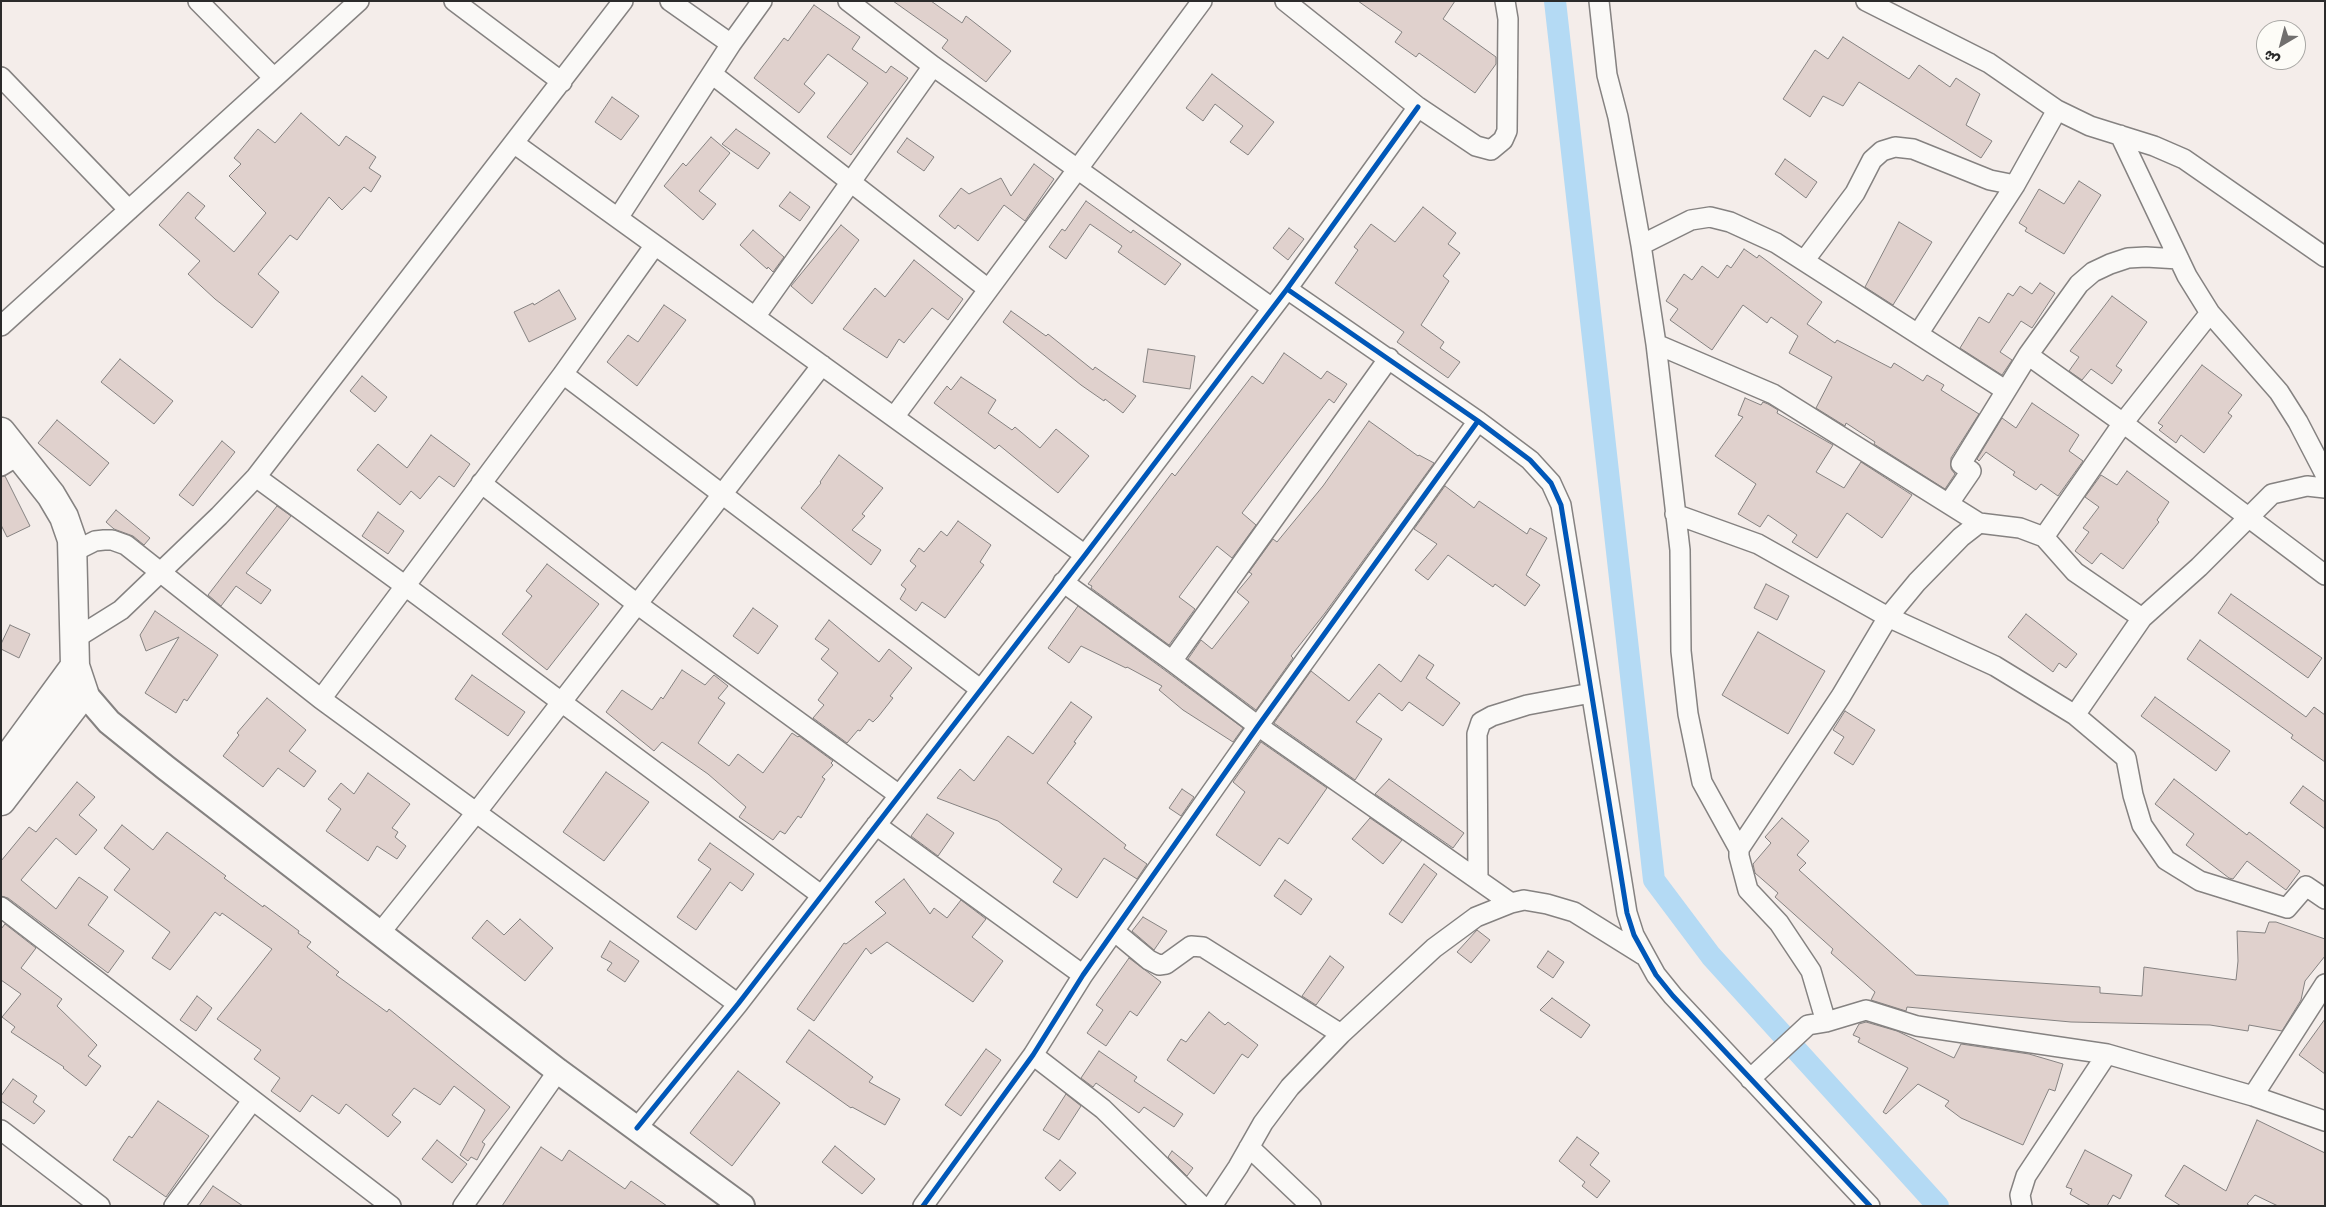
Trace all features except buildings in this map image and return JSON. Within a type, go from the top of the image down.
[{"type":"main road","points":[[1,432],[10,460],[51,495],[64,517],[72,540],[74,653],[84,692],[1,801]]},
{"type":"main road","points":[[1,767],[74,653]]},
{"type":"street","points":[[198,1],[274,78]]},
{"type":"street","points":[[1,326],[360,1]]},
{"type":"street","points":[[454,1],[562,82]]},
{"type":"street","points":[[74,653],[160,573],[256,477],[624,1]]},
{"type":"street","points":[[670,1],[731,44]]},
{"type":"street","points":[[618,218],[731,44],[762,1]]},
{"type":"street","points":[[848,1],[933,66],[1272,308]]},
{"type":"street","points":[[894,417],[1079,170],[1202,1]]},
{"type":"street","points":[[1285,1],[1306,8],[1418,108],[1476,146],[1491,150],[1503,140],[1507,131],[1508,19],[1504,1]]},
{"type":"street","points":[[1599,1],[1607,76],[1618,117],[1641,245],[1656,344],[1680,550],[1681,651],[1688,714],[1702,782],[1739,849],[1739,856],[1748,890],[1780,923],[1811,971],[1817,1024]]},
{"type":"street","points":[[1866,1],[1989,63],[2056,110],[2090,126],[2184,159],[2325,258]]},
{"type":"street","points":[[755,317],[933,66]]},
{"type":"street","points":[[712,74],[988,289]]},
{"type":"street","points":[[1,78],[129,210]]},
{"type":"street","points":[[637,1128],[738,1004],[1085,555],[1287,288],[1418,108]]},
{"type":"street","points":[[1918,334],[2014,185],[2056,110]]},
{"type":"street","points":[[2120,135],[2179,259],[2210,313],[2278,392],[2298,422],[2325,474]]},
{"type":"street","points":[[515,144],[1085,555]]},
{"type":"street","points":[[1804,261],[1855,193],[1872,160],[1882,151],[1895,147],[1913,149],[1990,180],[2014,185]]},
{"type":"street","points":[[1641,245],[1691,220],[1710,217],[1760,234],[2005,390]]},
{"type":"street","points":[[321,699],[404,585],[563,374],[655,245]]},
{"type":"street","points":[[1949,503],[1971,471],[1960,464],[2028,355],[2079,284],[2094,272],[2128,258],[2179,259]]},
{"type":"street","points":[[1287,288],[1389,358],[1530,460],[1542,471],[1558,495],[1627,913],[1643,955],[1673,996],[1756,1073],[1870,1206]]},
{"type":"street","points":[[2044,537],[2123,423],[2210,313]]},
{"type":"street","points":[[1656,344],[1773,394],[1979,523],[2020,528],[2044,537],[2075,572],[2142,618]]},
{"type":"street","points":[[2028,355],[2123,423],[2247,518],[2325,574]]},
{"type":"street","points":[[1172,661],[1389,358]]},
{"type":"street","points":[[380,934],[476,814],[560,702],[822,365]]},
{"type":"street","points":[[563,374],[980,689]]},
{"type":"street","points":[[923,1206],[1033,1055],[1083,975],[1258,726],[1478,421]]},
{"type":"street","points":[[256,477],[821,895]]},
{"type":"street","points":[[481,483],[637,604],[899,796]]},
{"type":"street","points":[[2075,715],[2142,618],[2200,566],[2272,494],[2307,486],[2325,488]]},
{"type":"street","points":[[1675,514],[1758,544],[1888,617],[1995,666],[2075,715],[2126,758],[2133,795],[2142,825],[2166,860],[2200,881],[2286,908],[2306,886],[2325,899]]},
{"type":"street","points":[[1739,849],[1841,696],[1888,617],[1917,582],[1961,537],[1979,523]]},
{"type":"street","points":[[73,552],[96,541],[112,540],[126,545],[321,699],[738,1004]]},
{"type":"street","points":[[1063,582],[1258,726],[1511,903]]},
{"type":"street","points":[[84,692],[109,722],[127,737],[558,1071],[742,1206]]},
{"type":"street","points":[[1478,880],[1477,734],[1481,722],[1492,716],[1527,705],[1591,693]]},
{"type":"street","points":[[876,825],[1083,975]]},
{"type":"street","points":[[1212,1206],[1263,1123],[1290,1087],[1341,1034],[1434,948],[1476,917],[1511,903],[1524,900],[1547,904],[1574,912],[1643,955]]},
{"type":"street","points":[[1,907],[391,1206]]},
{"type":"street","points":[[1114,931],[1149,960],[1159,965],[1166,964],[1191,946],[1203,947],[1341,1034]]},
{"type":"street","points":[[2253,1096],[2325,984]]},
{"type":"street","points":[[1756,1073],[1817,1024],[1866,1010],[1917,1026],[2107,1054],[2253,1096],[2325,1121]]},
{"type":"street","points":[[2016,1202],[2026,1176],[2107,1054]]},
{"type":"street","points":[[1033,1055],[1104,1109],[1202,1206]]},
{"type":"street","points":[[463,1206],[558,1071]]},
{"type":"street","points":[[174,1206],[252,1101]]},
{"type":"street","points":[[1,1130],[100,1206]]},
{"type":"street","points":[[1249,1147],[1311,1206]]},
{"type":"waterway","points":[[1555,1],[1654,880],[1711,956],[1938,1206]]},
{"type":"cycle path","points":[[637,1128],[738,1004],[1085,555],[1287,289],[1418,107]]},
{"type":"cycle path","points":[[1287,289],[1478,421],[1530,460],[1551,483],[1561,505],[1627,913],[1634,935],[1656,975],[1673,996],[1870,1206]]},
{"type":"cycle path","points":[[923,1206],[1033,1055],[1083,975],[1258,726],[1478,421]]}]
